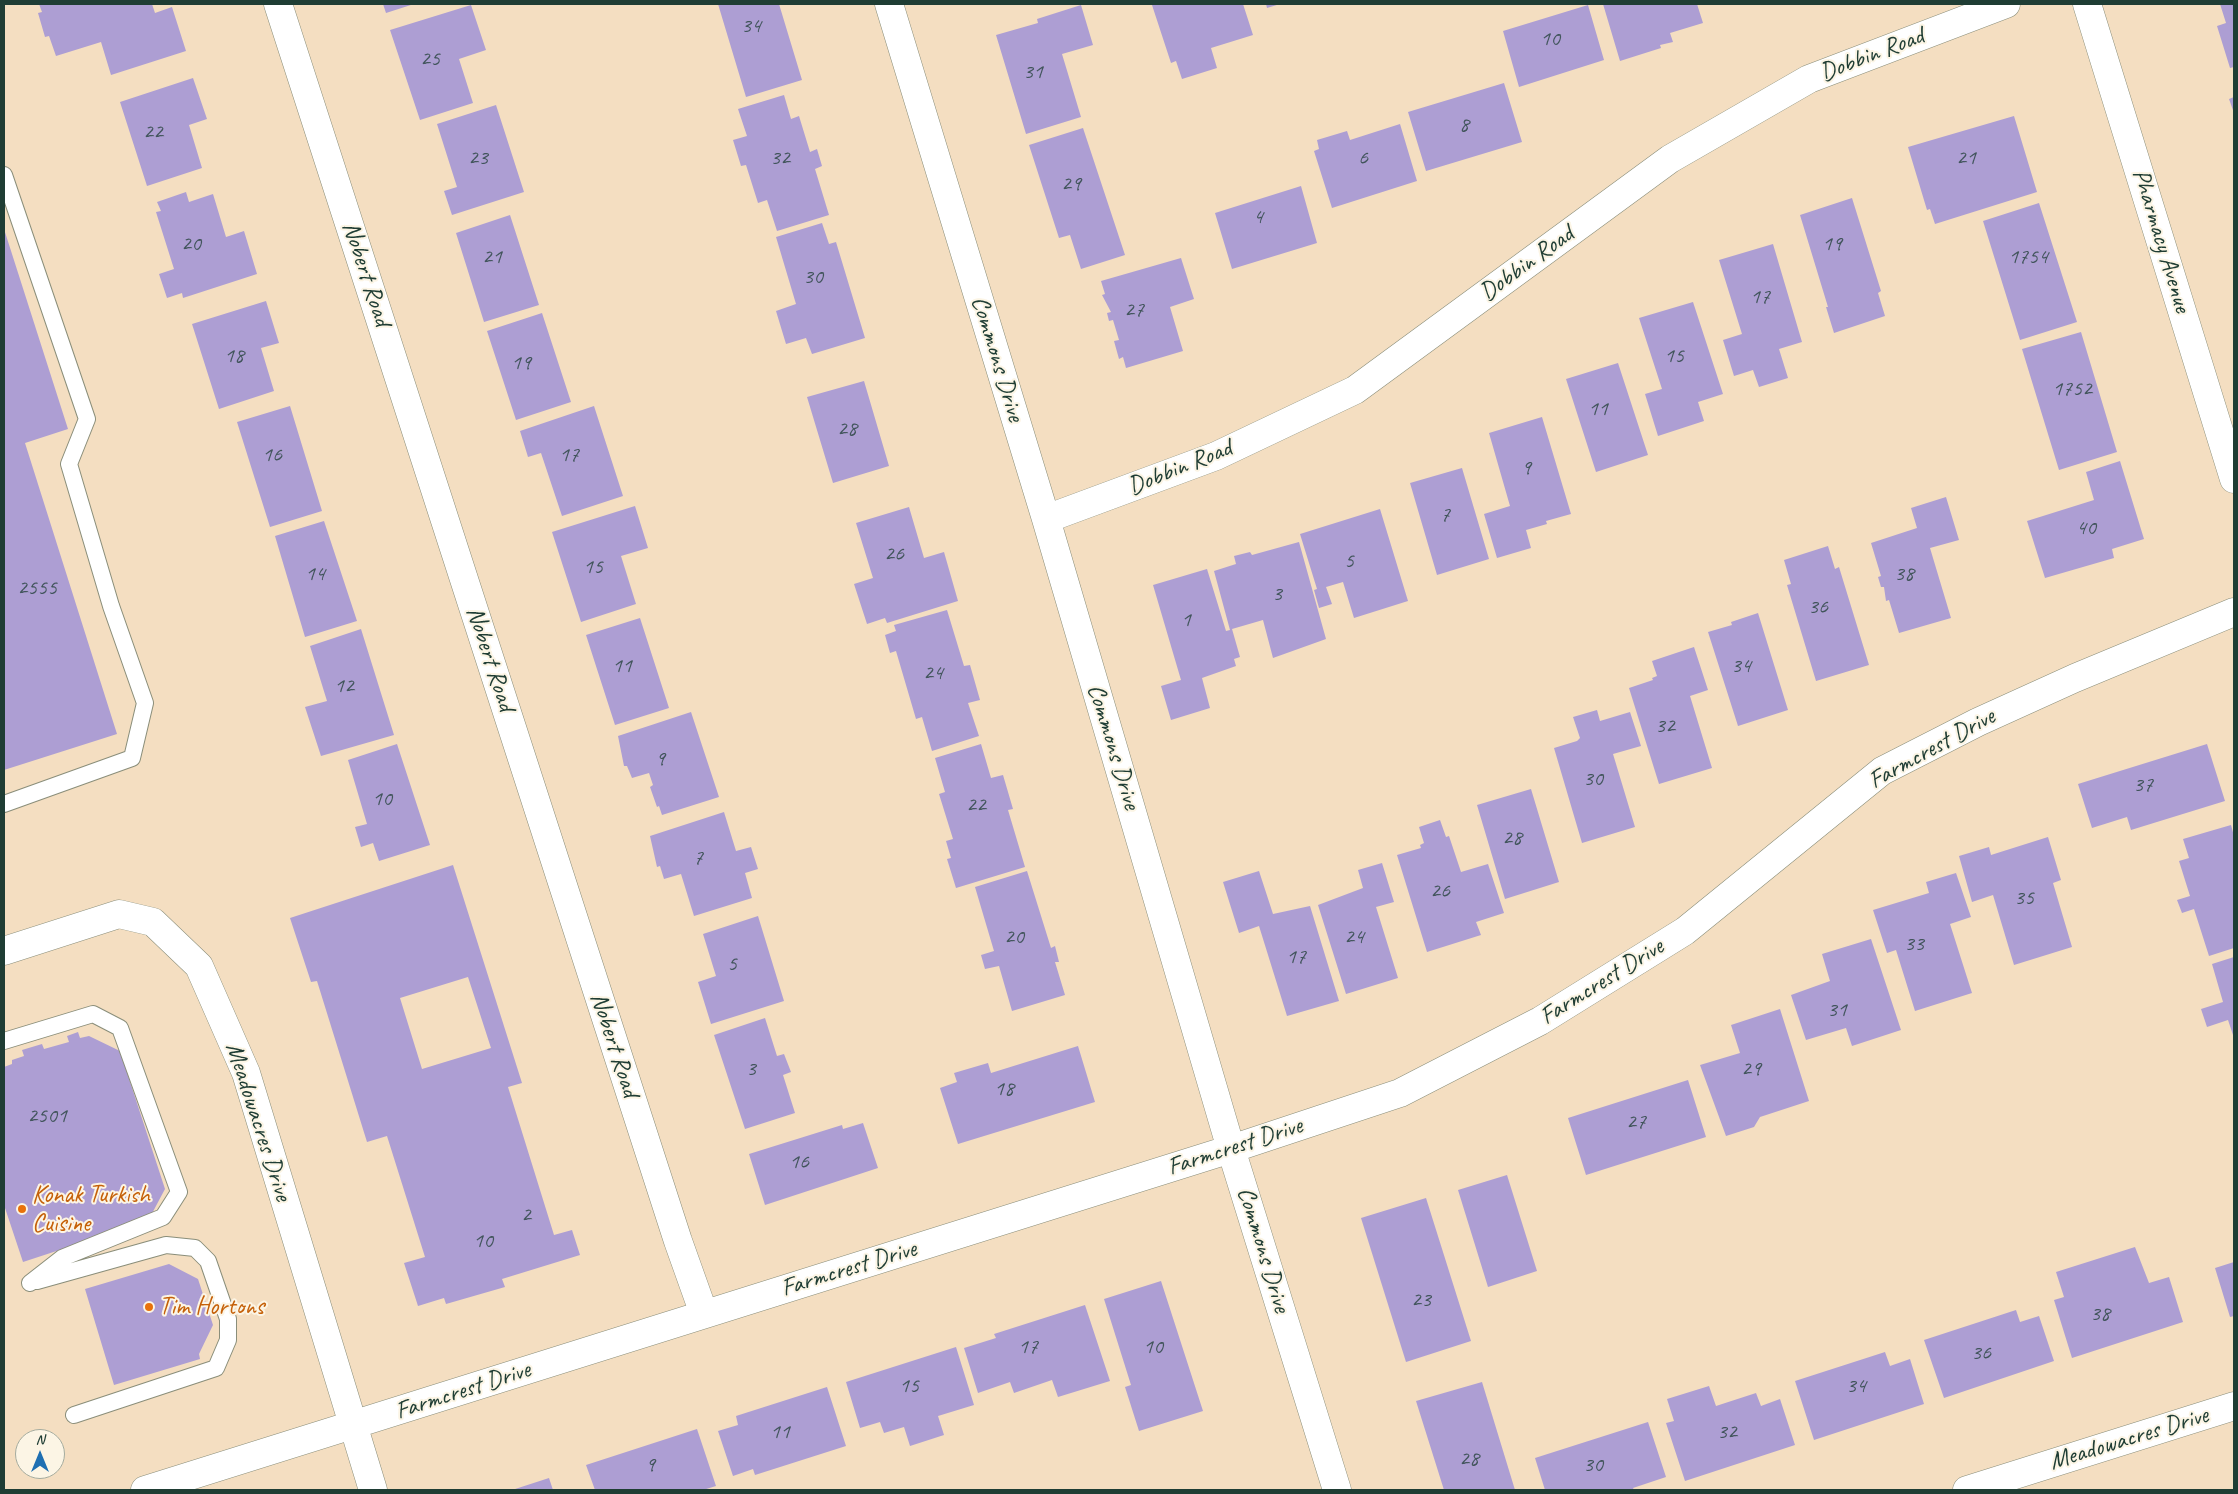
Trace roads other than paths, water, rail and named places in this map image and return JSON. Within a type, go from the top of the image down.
[{"type":"street","name":"Nobert Road","points":[[278,4],[678,1241],[704,1314]]},
{"type":"street","name":"Commons Drive","points":[[889,4],[1046,519],[1231,1149],[1337,1490]]},
{"type":"street","name":"Dobbin Road","points":[[1046,519],[1216,456],[1355,390],[1670,159],[1809,79],[2006,4]]},
{"type":"street","name":"Pharmacy Avenue","points":[[2087,4],[2234,478]]},
{"type":"street","name":"Farmcrest Drive","points":[[145,1490],[1231,1149],[1400,1093],[1540,1021],[1685,931],[1882,772],[1978,722],[2234,612]]},
{"type":"street","name":"Meadowacres Drive","points":[[4,951],[119,914],[153,922],[199,966],[246,1073],[373,1490]]},
{"type":"street","name":"Meadowacres Drive","points":[[1967,1490],[2234,1406]]},
{"type":"lane","points":[[4,175],[87,420],[69,464],[111,606],[144,704],[132,758],[4,804]]},
{"type":"lane","points":[[4,1041],[93,1014],[120,1028],[180,1192],[163,1217],[62,1258],[30,1283],[166,1245],[195,1248],[208,1261],[228,1319],[228,1340],[216,1368],[74,1415]]},
{"type":"place","name":"Konak Turkish Cuisine","points":[[22,1209]]},
{"type":"place","name":"Tim Hortons","points":[[149,1307]]}]
